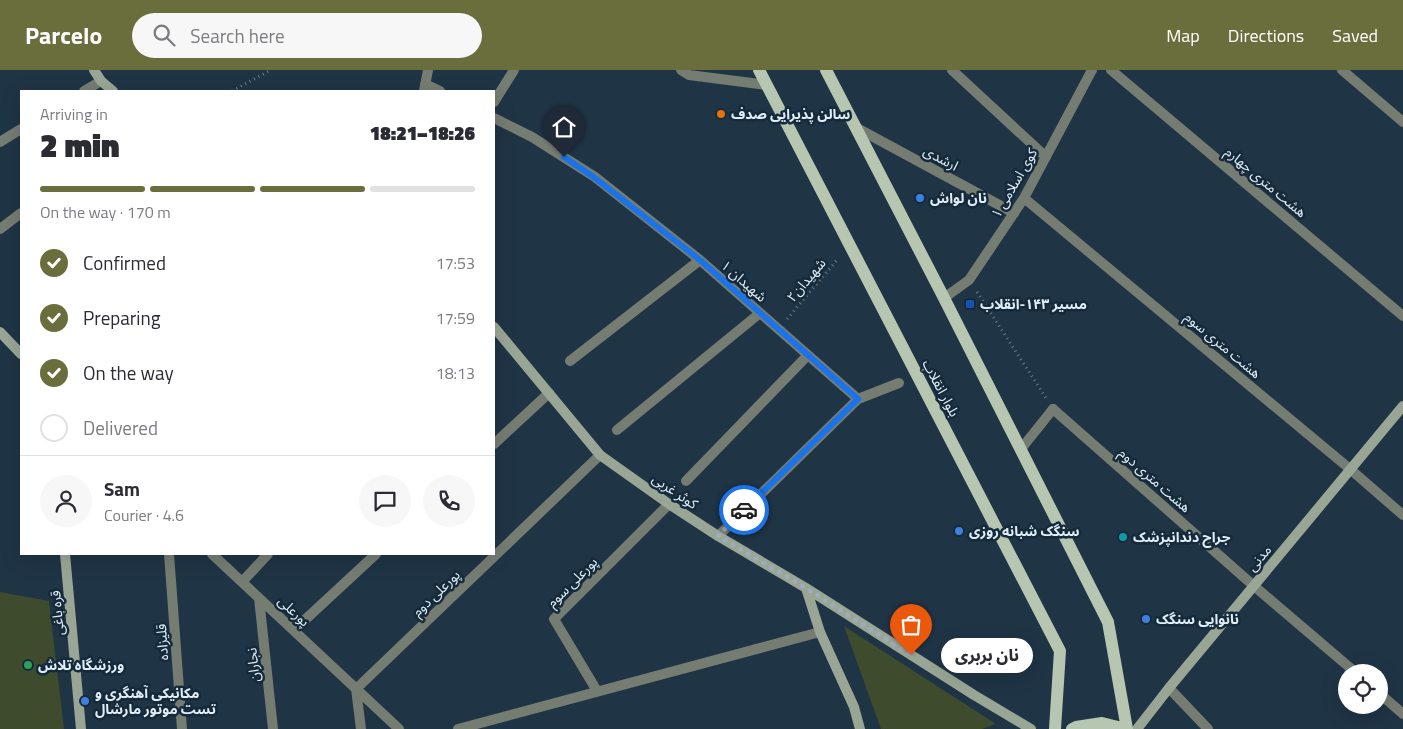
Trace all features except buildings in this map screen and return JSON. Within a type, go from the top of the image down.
[{"type":"main road","name":"بلوار انقلاب","points":[[759,70],[1060,651],[1055,729]]},
{"type":"main road","points":[[826,70],[1021,448],[1108,622],[1126,729],[1102,723],[1072,729]]},
{"type":"street","points":[[94,70],[101,81],[112,90]]},
{"type":"street","points":[[424,88],[428,70]]},
{"type":"street","points":[[495,100],[514,70]]},
{"type":"street","points":[[681,70],[689,76],[766,84]]},
{"type":"street","points":[[952,70],[1046,157]]},
{"type":"street","name":"کوی اسلامی ۱","points":[[944,298],[969,280],[1024,198],[1092,70]]},
{"type":"street","name":"هشت متری چهارم","points":[[1111,70],[1403,316]]},
{"type":"street","points":[[1342,70],[1403,122]]},
{"type":"street","points":[[86,90],[101,81]]},
{"type":"street","name":"شهیدان ۱","points":[[495,118],[532,137],[595,178],[700,260],[858,399]]},
{"type":"street","name":"ارشدی","points":[[855,127],[1014,213]]},
{"type":"street","points":[[0,142],[20,130]]},
{"type":"street","name":"هشت متری سوم","points":[[1024,198],[1403,515]]},
{"type":"street","points":[[0,229],[20,214]]},
{"type":"street","points":[[570,361],[700,260]]},
{"type":"street","points":[[617,430],[760,313]]},
{"type":"street","name":"کوثر غربی","points":[[495,328],[600,455],[718,536],[806,588],[1031,729]]},
{"type":"street","points":[[0,332],[20,353]]},
{"type":"street","points":[[686,481],[808,355]]},
{"type":"street","points":[[718,536],[858,399],[899,383]]},
{"type":"street","points":[[495,443],[549,393]]},
{"type":"street","name":"مدنی","points":[[1137,729],[1403,406]]},
{"type":"street","points":[[1021,448],[1053,409]]},
{"type":"street","name":"هشت متری دوم","points":[[1053,409],[1346,664]]},
{"type":"street","name":"پورعلی دوم","points":[[356,689],[600,455]]},
{"type":"street","name":"پورعلی سوم","points":[[597,691],[554,618],[669,504]]},
{"type":"street","name":"قره باغی","points":[[65,555],[81,729]]},
{"type":"street","name":"قلیزاده","points":[[169,555],[182,729]]},
{"type":"street","name":"پورعلی","points":[[213,555],[399,729]]},
{"type":"street","points":[[242,582],[267,555]]},
{"type":"street","points":[[294,630],[375,555]]},
{"type":"street","points":[[806,588],[820,632],[854,707],[860,729]]},
{"type":"street","name":"نجاران","points":[[259,598],[274,729]]},
{"type":"street","points":[[458,729],[820,632]]},
{"type":"street","points":[[1169,688],[1208,729]]},
{"type":"street","points":[[356,689],[361,729]]},
{"type":"street","points":[[1388,701],[1403,714]]},
{"type":"path","points":[[234,90],[271,70]]},
{"type":"path","name":"شهیدان۲","points":[[779,330],[850,246]]},
{"type":"path","points":[[969,280],[1053,409]]},
{"type":"green space","name":"ورزشگاه تلاش","points":[[0,592],[49,601],[64,729],[0,729]]},
{"type":"green space","points":[[844,626],[996,724],[982,729],[881,729]]},
{"type":"way so far","points":[[744,510],[718,536],[806,588],[911,655]]},
{"type":"place","name":"سالن پذیرایی صدف","points":[[721,114]]},
{"type":"place","name":"نان لواش","points":[[920,198]]},
{"type":"place","name":"مسیر ۱۴۳-انقلاب","points":[[970,304]]},
{"type":"place","name":"سنگک شبانه روزی","points":[[959,531]]},
{"type":"place","name":"جراح دندانپزشک","points":[[1123,537]]},
{"type":"place","name":"نانوایی سنگک","points":[[1146,619]]},
{"type":"place","name":"نان بربری","points":[[911,655]]},
{"type":"place","name":"ورزشگاه تلاش","points":[[28,665]]},
{"type":"place","name":"مکانیکی آهنگری و تست موتور مارشال","points":[[85,701]]},
{"type":"route","points":[[564,157],[595,178],[700,260],[858,399],[744,510]]}]
